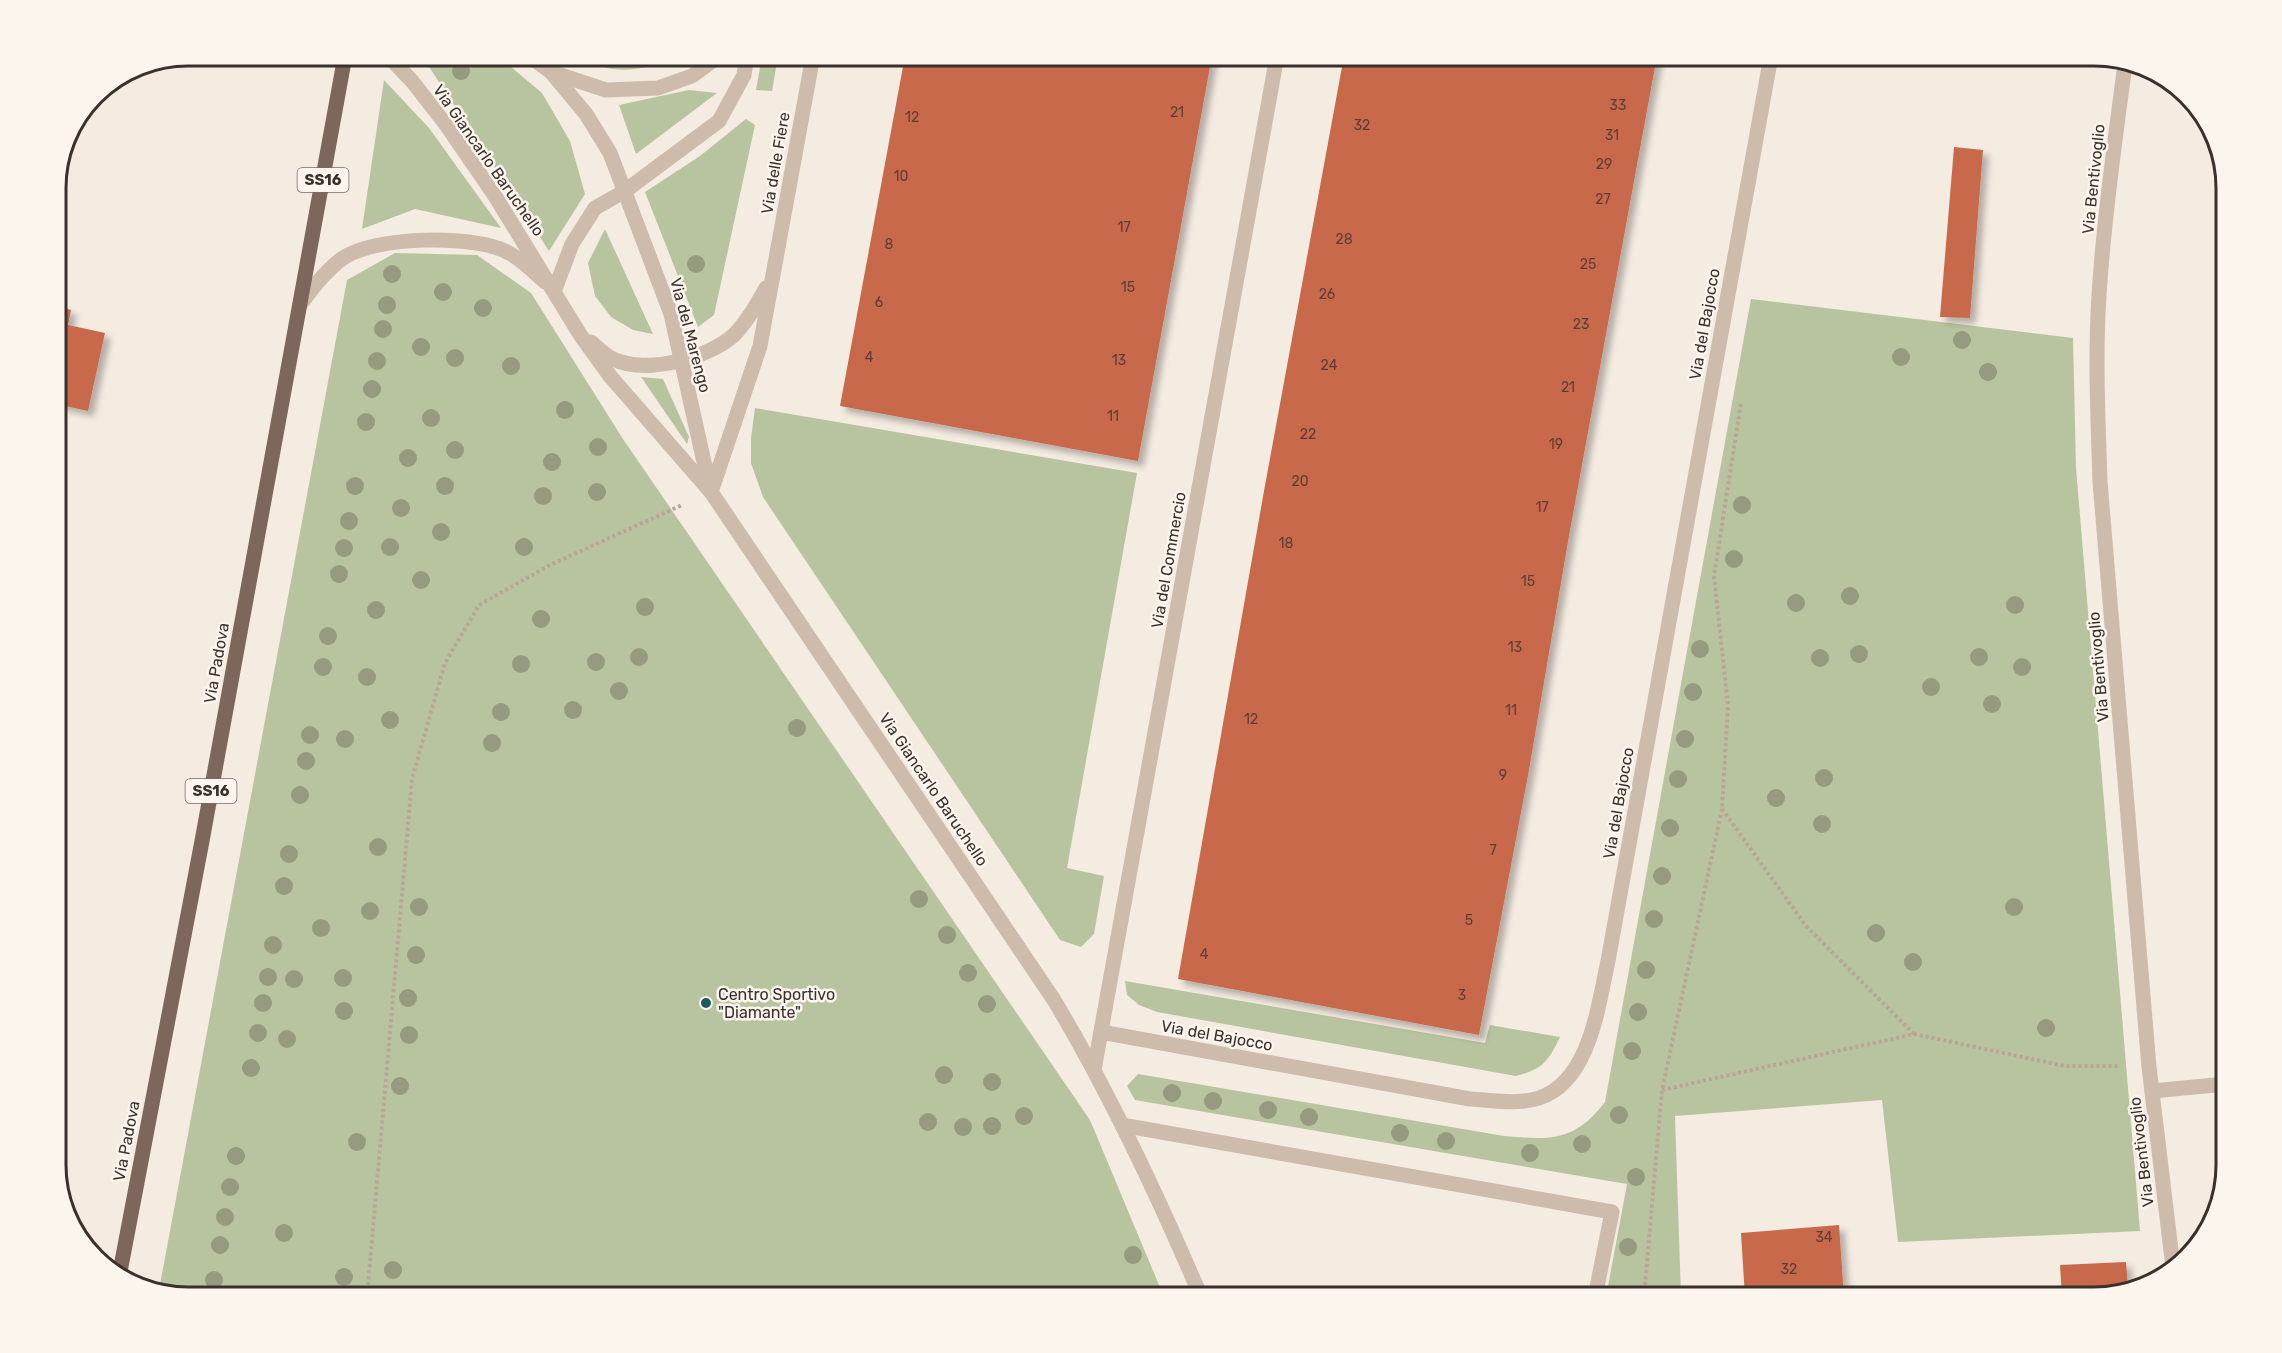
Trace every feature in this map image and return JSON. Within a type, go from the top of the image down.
[{"type":"main road","name":"Via Padova","points":[[121,1267],[202,841],[343,66]]},
{"type":"street","name":"Via Giancarlo Baruchello","points":[[398,66],[447,126],[495,196],[555,289],[581,336],[610,376],[711,492],[1054,1000],[1122,1125],[1196,1287]]},
{"type":"street","name":"Via del Marengo","points":[[544,66],[552,72],[586,114],[610,153],[625,191],[670,314],[711,492]]},
{"type":"street","points":[[552,72],[606,90],[658,88],[692,76],[706,66]]},
{"type":"street","points":[[555,289],[572,244],[595,208],[625,191],[719,121],[744,75],[745,66]]},
{"type":"street","name":"Via delle Fiere","points":[[711,492],[760,346],[811,66]]},
{"type":"street","name":"Via del Commercio","points":[[1094,1070],[1275,66]]},
{"type":"street","name":"Via del Bajocco","points":[[1101,1032],[1470,1099],[1514,1101],[1538,1098],[1561,1087],[1581,1060],[1595,1020],[1610,949],[1769,66]]},
{"type":"street","name":"Via Bentivoglio","points":[[2124,70],[2112,159],[2099,296],[2097,388],[2100,482],[2149,1067],[2172,1258]]},
{"type":"street","name":"Via Giancarlo Baruchello","points":[[300,305],[325,274],[345,256],[379,245],[412,239],[466,241],[508,252],[555,289]]},
{"type":"street","name":"Via delle Fiere","points":[[682,361],[713,349],[733,336],[748,320],[772,278]]},
{"type":"street","name":"Via Giancarlo Baruchello","points":[[581,336],[614,359],[648,365],[682,361]]},
{"type":"street","points":[[2152,1091],[2216,1085]]},
{"type":"street","points":[[1122,1125],[1612,1212],[1597,1287]]},
{"type":"path","points":[[1645,1287],[1662,1090],[1722,809],[1728,706],[1714,576],[1741,402]]},
{"type":"path","points":[[368,1287],[412,779],[445,663],[479,605],[550,565],[711,492]]},
{"type":"path","points":[[1722,809],[1806,926],[1914,1034]]},
{"type":"path","points":[[1662,1090],[1914,1034],[2065,1066],[2149,1067]]},
{"type":"green space","points":[[429,66],[510,66],[542,93],[570,141],[585,194],[549,251]]},
{"type":"green space","points":[[602,66],[651,66],[629,70]]},
{"type":"green space","points":[[760,66],[776,66],[772,91],[756,90]]},
{"type":"green space","points":[[384,80],[429,128],[501,228],[415,209],[362,229]]},
{"type":"green space","points":[[689,90],[717,93],[636,154],[619,105]]},
{"type":"green space","points":[[746,119],[755,125],[714,315],[698,327],[645,192],[700,156]]},
{"type":"green space","points":[[605,229],[653,334],[633,330],[611,317],[595,296],[588,263]]},
{"type":"green space","points":[[395,253],[477,255],[531,293],[623,439],[1090,1120],[1160,1287],[188,1287],[160,1284],[347,280]]},
{"type":"green space","points":[[1751,299],[2073,338],[2076,468],[2140,1231],[1898,1242],[1882,1100],[1675,1116],[1681,1287],[1608,1287],[1627,1184],[1135,1100],[1127,1086],[1138,1074],[1504,1136],[1535,1138],[1561,1136],[1572,1131],[1583,1125],[1605,1102]]},
{"type":"green space","points":[[641,377],[663,379],[689,437],[687,444]]},
{"type":"green space","points":[[755,408],[1137,473],[1067,868],[1104,876],[1094,934],[1081,947],[1060,940],[763,497],[751,463],[751,438]]},
{"type":"green space","points":[[1125,981],[1485,1043],[1490,1025],[1560,1037],[1544,1063],[1516,1076],[1157,1012],[1139,1005],[1127,995]]},
{"type":"building","points":[[903,66],[1210,66],[1138,461],[840,406]]},
{"type":"building","points":[[1342,66],[1655,66],[1479,1035],[1178,979]]},
{"type":"building","points":[[1954,147],[1983,150],[1970,318],[1940,317]]},
{"type":"building","points":[[66,309],[71,310],[68,325],[105,333],[88,411],[66,406]]},
{"type":"building","points":[[1839,1225],[1843,1287],[1744,1287],[1741,1233]]},
{"type":"building","points":[[2126,1262],[2128,1282],[2110,1286],[2061,1287],[2060,1265]]},
{"type":"place","name":"Centro Sportivo \"Diamante\"","points":[[706,1003]]}]
